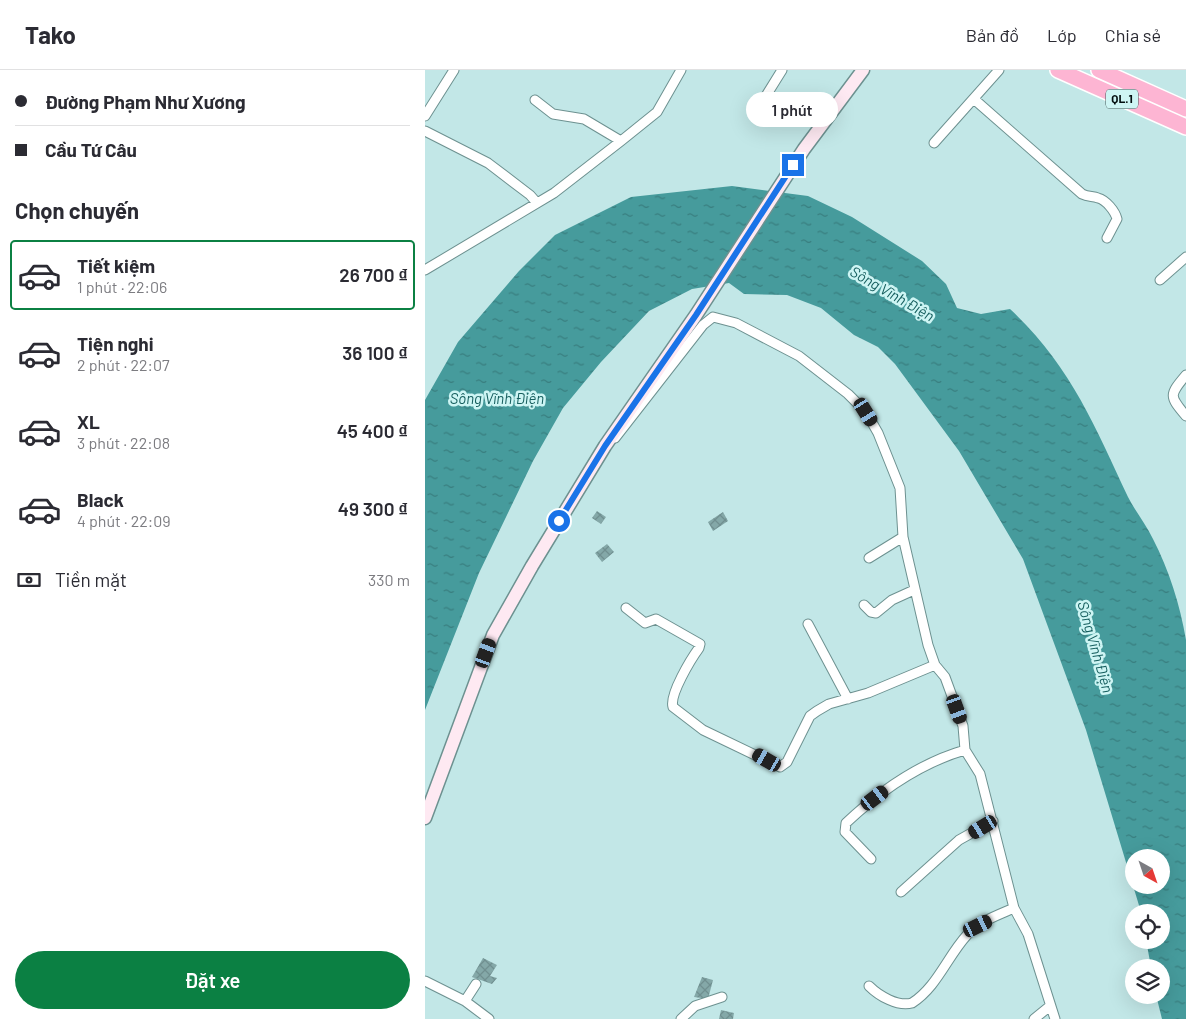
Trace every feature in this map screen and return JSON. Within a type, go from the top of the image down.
[{"type":"highway","name":"QL.1","points":[[1059,70],[1186,127]]},
{"type":"highway","name":"QL.1","points":[[1099,70],[1186,109]]},
{"type":"main road","points":[[425,818],[493,635],[532,566],[605,446],[696,315],[804,149],[863,70]]},
{"type":"street","points":[[425,116],[454,70]]},
{"type":"street","points":[[425,270],[554,193],[621,141],[657,112],[681,70]]},
{"type":"street","points":[[754,115],[783,70]]},
{"type":"street","points":[[934,143],[975,100],[999,70]]},
{"type":"street","points":[[535,100],[553,114],[584,118],[621,141]]},
{"type":"street","points":[[975,100],[1082,194],[1097,197],[1105,202],[1116,214],[1117,219],[1107,238]]},
{"type":"street","points":[[425,131],[488,163],[530,195],[537,204]]},
{"type":"street","points":[[1160,280],[1186,257]]},
{"type":"street","points":[[605,446],[621,434],[703,325],[717,316],[735,323],[799,356],[848,394],[866,412],[878,433],[900,488],[903,537],[914,590],[935,665],[945,677],[963,726],[965,750],[980,774],[1014,908],[1028,934],[1055,1019]]},
{"type":"street","points":[[1186,375],[1173,390],[1172,395],[1186,416]]},
{"type":"street","points":[[869,558],[903,537]]},
{"type":"street","points":[[864,605],[871,612],[876,613],[893,600],[914,590]]},
{"type":"street","points":[[626,608],[645,623],[656,619],[699,644],[699,648],[683,673],[672,702],[673,707],[703,730],[744,748],[777,766],[783,767],[787,762],[810,716],[829,704],[848,700],[935,665]]},
{"type":"street","points":[[808,624],[848,700]]},
{"type":"street","points":[[871,859],[845,832],[846,823],[891,787],[940,758],[965,750]]},
{"type":"street","points":[[901,892],[959,840],[993,820]]},
{"type":"street","points":[[869,986],[879,994],[899,1003],[912,1004],[934,983],[947,960],[971,930],[1014,908]]},
{"type":"street","points":[[425,981],[465,1001],[489,1019]]},
{"type":"street","points":[[465,1001],[476,984]]},
{"type":"street","points":[[681,1019],[695,1006],[722,997]]},
{"type":"street","points":[[1034,1019],[1050,1006]]},
{"type":"water","name":"Sông Vĩnh Điện","points":[[732,186],[808,196],[852,217],[922,261],[946,284],[957,308],[981,314],[1010,309],[1049,352],[1065,374],[1092,420],[1128,497],[1159,551],[1181,614],[1186,640],[1186,1019],[1162,1019],[1158,1004],[1170,1004],[1170,959],[1150,959],[1148,949],[1170,949],[1170,904],[1139,904],[1136,894],[1170,894],[1170,849],[1125,849],[1125,859],[1086,730],[1023,559],[959,451],[895,364],[878,347],[854,335],[821,308],[787,295],[744,294],[729,283],[692,289],[649,311],[601,362],[563,408],[533,461],[479,573],[425,710],[425,400],[458,342],[519,271],[555,235],[631,197]]},
{"type":"building","points":[[597,511],[606,517],[601,524],[592,518]]},
{"type":"building","points":[[723,512],[728,521],[713,531],[708,522]]},
{"type":"building","points":[[607,544],[614,552],[602,562],[595,553]]},
{"type":"building","points":[[483,958],[497,965],[490,976],[497,978],[492,984],[472,977]]},
{"type":"building","points":[[702,977],[713,980],[708,999],[694,997]]},
{"type":"building","points":[[721,1010],[734,1013],[733,1019],[719,1019]]},
{"type":"route","points":[[559,521],[605,446],[696,315],[793,165]]}]
